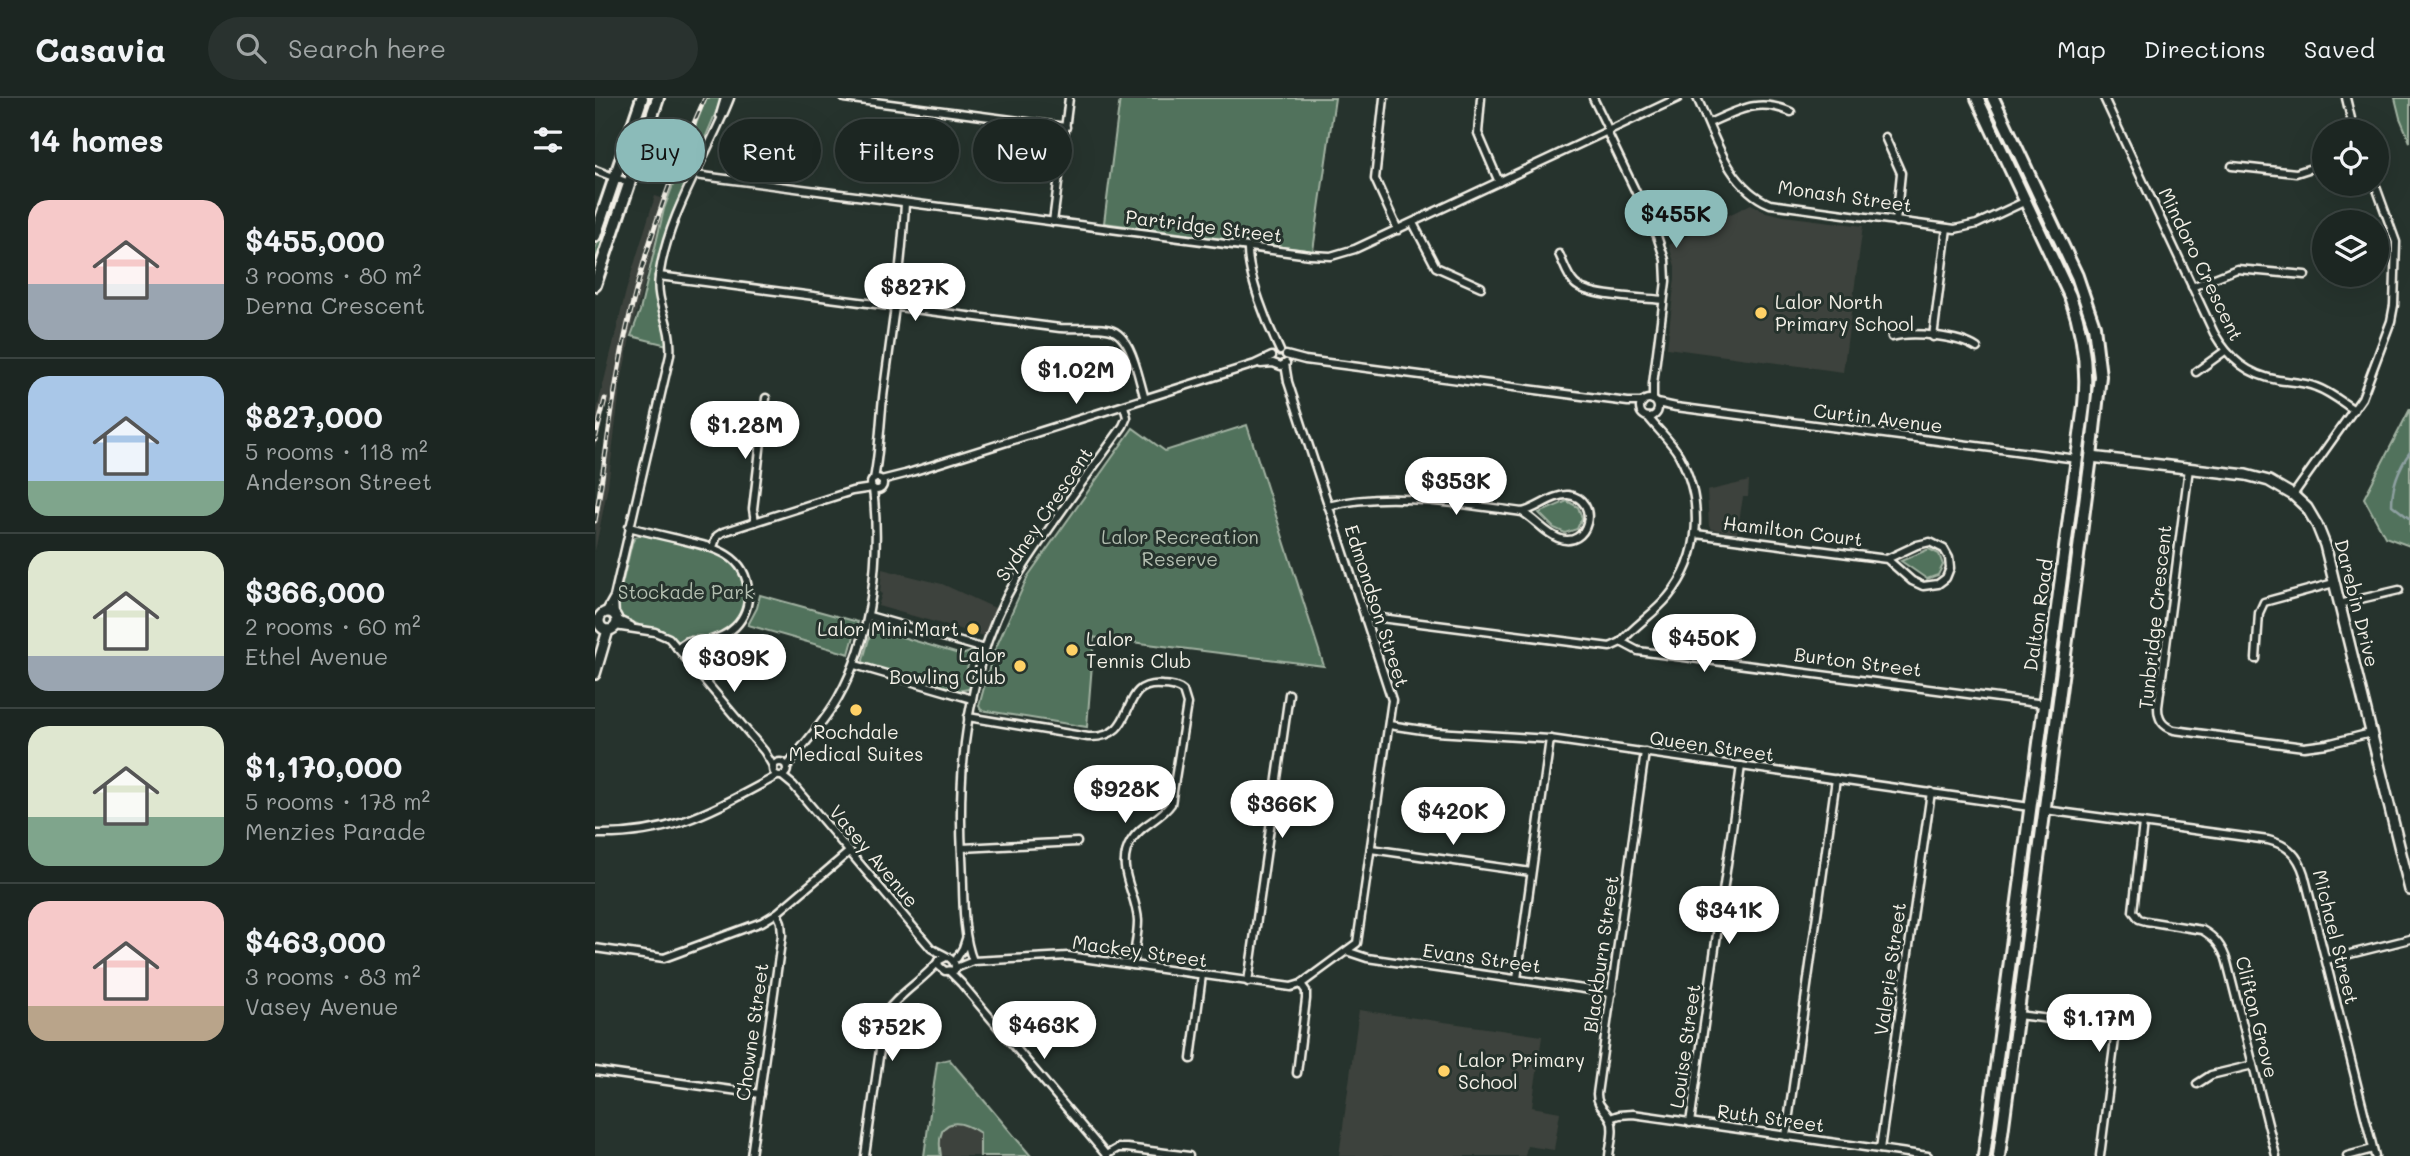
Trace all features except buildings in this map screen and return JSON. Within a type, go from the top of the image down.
[{"type":"main road","points":[[595,236],[642,98]]},
{"type":"main road","points":[[595,285],[658,98]]},
{"type":"main road","name":"Dalton Road","points":[[1977,98],[2070,296],[2083,343],[2086,385],[1984,1156]]},
{"type":"main road","name":"Dalton Road","points":[[1993,98],[2084,294],[2095,331],[2099,383],[1999,1156]]},
{"type":"main road","name":"Monash Street","points":[[2026,201],[2039,195]]},
{"type":"main road","name":"Burton Street","points":[[2044,704],[2058,706]]},
{"type":"street","points":[[715,130],[725,98]]},
{"type":"street","points":[[705,152],[730,98]]},
{"type":"street","points":[[844,98],[1005,119]]},
{"type":"street","points":[[1067,119],[1069,98]]},
{"type":"street","points":[[1384,98],[1375,179],[1398,230]]},
{"type":"street","points":[[1481,98],[1478,134],[1499,182]]},
{"type":"street","points":[[1594,98],[1662,250],[1666,271],[1649,416]]},
{"type":"street","name":"Partridge Street","points":[[705,176],[1331,256],[1347,253],[1398,230],[1678,98]]},
{"type":"street","name":"Monash Street","points":[[1697,98],[1736,178],[1762,201],[1781,206],[1947,228],[1977,224],[2026,201]]},
{"type":"street","name":"Mindoro Crescent","points":[[2104,98],[2192,287],[2225,351],[2248,371],[2317,387],[2354,410]]},
{"type":"street","points":[[2346,98],[2351,119]]},
{"type":"street","points":[[1710,123],[1761,101],[1777,103],[1791,112]]},
{"type":"street","points":[[1885,137],[1901,173],[1896,222]]},
{"type":"street","points":[[2232,166],[2296,173],[2312,168]]},
{"type":"street","points":[[595,170],[629,183]]},
{"type":"street","points":[[595,674],[670,355],[670,330],[660,298],[659,276],[677,215],[692,182]]},
{"type":"street","points":[[1053,222],[1058,182]]},
{"type":"street","points":[[2293,495],[2367,388],[2391,321],[2396,242],[2379,196]]},
{"type":"street","points":[[595,834],[635,832],[675,824],[721,807],[763,783],[796,754],[832,709],[855,664],[869,616],[881,411],[902,248],[905,203]]},
{"type":"street","points":[[1413,223],[1436,267],[1481,287]]},
{"type":"street","points":[[1933,337],[1947,228]]},
{"type":"street","name":"Edmondson Street","points":[[1248,247],[1249,265],[1392,700],[1358,940],[1349,951]]},
{"type":"street","points":[[1559,254],[1571,278],[1579,287],[1594,292],[1663,300]]},
{"type":"street","points":[[2192,287],[2237,269],[2305,275]]},
{"type":"street","points":[[659,276],[1060,328],[1111,330],[1119,334],[1128,345],[1145,399]]},
{"type":"street","points":[[1892,337],[1904,334],[1959,340],[1977,348]]},
{"type":"street","points":[[2196,372],[2225,351]]},
{"type":"street","name":"Curtin Avenue","points":[[713,547],[719,534],[755,522],[1255,364],[1279,359],[1305,360],[2077,459]]},
{"type":"street","points":[[755,522],[753,509],[766,398]]},
{"type":"street","name":"Curtin Avenue","points":[[1628,402],[1649,416],[1678,453],[1691,484],[1696,512],[1696,534]]},
{"type":"street","points":[[1641,410],[1652,404]]},
{"type":"street","points":[[1652,404],[1660,430]]},
{"type":"street","name":"Sydney Crescent","points":[[973,961],[967,933],[960,779],[968,717],[985,649],[1018,576],[1065,505],[1123,426],[1127,417],[1124,406]]},
{"type":"street","name":"Darebin Drive","points":[[2091,457],[2259,478],[2278,485],[2307,508],[2325,545],[2410,890]]},
{"type":"street","name":"Tunbridge Crescent","points":[[2189,468],[2158,707],[2161,722],[2174,730],[2304,747],[2371,733]]},
{"type":"street","points":[[1328,506],[1347,502],[1415,499],[1522,512],[1569,495],[1587,508],[1588,521],[1580,536],[1567,540],[1554,536],[1522,512]]},
{"type":"street","points":[[629,527],[713,547],[728,554],[741,568],[748,587],[748,599],[743,615],[734,628],[715,639],[693,645],[683,654]]},
{"type":"street","points":[[1621,642],[1674,589],[1688,562],[1696,534]]},
{"type":"street","name":"Hamilton Court","points":[[1696,534],[1887,559],[1930,542],[1944,549],[1950,568],[1943,581],[1933,586],[1923,586],[1912,581],[1887,559]]},
{"type":"street","points":[[2256,659],[2259,613],[2264,602],[2334,583]]},
{"type":"street","points":[[2339,604],[2399,590]]},
{"type":"street","points":[[614,597],[599,620],[665,636],[780,769]]},
{"type":"street","points":[[869,616],[985,649]]},
{"type":"street","name":"Burton Street","points":[[1365,619],[1381,618],[1610,647],[1621,642],[1638,651],[2044,704]]},
{"type":"street","points":[[677,648],[691,640],[703,642]]},
{"type":"street","points":[[855,664],[972,699]]},
{"type":"street","points":[[968,717],[1101,737],[1122,723],[1133,696],[1142,688],[1153,684],[1175,686],[1186,695],[1187,704],[1171,804],[1162,815],[1137,832],[1125,854],[1126,878],[1138,918],[1133,965]]},
{"type":"street","points":[[1248,982],[1289,694]]},
{"type":"street","name":"Queen Street","points":[[1389,725],[1436,732],[1550,739],[2030,807]]},
{"type":"street","points":[[1517,979],[1550,739]]},
{"type":"street","name":"Blackburn Street","points":[[1609,1156],[1612,1133],[1610,1118],[1599,1105],[1597,1098],[1645,752]]},
{"type":"street","name":"Louise Street","points":[[1691,1123],[1741,766]]},
{"type":"street","name":"Vasey Avenue","points":[[780,769],[931,948],[938,962],[951,970]]},
{"type":"street","points":[[1786,1136],[1836,779]]},
{"type":"street","name":"Valerie Street","points":[[1880,1149],[1931,792]]},
{"type":"street","name":"Michael Street","points":[[2045,810],[2268,840],[2288,848],[2298,859],[2304,874],[2374,1153]]},
{"type":"street","name":"Clifton Grove","points":[[2143,823],[2133,911],[2139,919],[2146,921],[2202,930],[2221,947],[2276,1156]]},
{"type":"street","points":[[962,848],[1077,842]]},
{"type":"street","points":[[1371,849],[1531,872]]},
{"type":"street","points":[[595,948],[664,958],[762,922],[777,913],[850,851]]},
{"type":"street","name":"Chowne Street","points":[[751,1156],[782,935],[777,913]]},
{"type":"street","name":"Sydney Crescent","points":[[951,957],[964,947],[967,933]]},
{"type":"street","points":[[2326,960],[2410,939]]},
{"type":"street","name":"Vasey Avenue","points":[[931,948],[951,957]]},
{"type":"street","points":[[1297,1073],[1306,999],[1306,991],[1301,984],[1349,951]]},
{"type":"street","name":"Evans Street","points":[[1349,951],[1367,958],[1612,993]]},
{"type":"street","name":"Mackey Street","points":[[951,957],[973,961],[1068,956],[1287,987],[1301,984]]},
{"type":"street","points":[[865,1156],[885,1014],[890,1006],[928,975],[938,962],[951,957],[955,963],[951,970],[961,983],[1107,1155],[1118,1148],[1127,1148],[1189,1156]]},
{"type":"street","name":"Mackey Street","points":[[928,975],[973,961]]},
{"type":"street","points":[[1191,1059],[1202,975]]},
{"type":"street","points":[[2018,1015],[2105,1026],[2113,1030],[2115,1039],[2100,1156]]},
{"type":"street","points":[[2197,1084],[2211,1075],[2253,1065]]},
{"type":"street","points":[[595,1070],[760,1094]]},
{"type":"street","name":"Ruth Street","points":[[1610,1118],[1633,1114],[1928,1156]]},
{"type":"street","points":[[2347,1156],[2374,1153]]},
{"type":"shaded area","points":[[655,196],[667,200],[631,332],[620,388],[608,486],[595,551],[595,510],[610,404],[606,404],[595,448],[595,418],[626,291]]},
{"type":"shaded area","name":"Lalor North Primary School","points":[[1751,204],[1766,212],[1784,216],[1863,226],[1843,372],[1667,348],[1675,278],[1675,266],[1669,245]]},
{"type":"shaded area","points":[[1749,481],[1748,497],[1743,497],[1737,533],[1711,529],[1707,491]]},
{"type":"shaded area","points":[[882,569],[942,584],[997,609],[984,636],[878,606],[882,594]]},
{"type":"shaded area","name":"Lalor Primary School","points":[[1359,1010],[1542,1036],[1532,1107],[1560,1112],[1554,1150],[1527,1146],[1525,1156],[1339,1156]]},
{"type":"shaded area","points":[[952,1123],[965,1124],[980,1133],[980,1156],[941,1156],[938,1140],[944,1127]]},
{"type":"green space","points":[[706,98],[722,98],[705,138],[705,119],[698,119]]},
{"type":"green space","points":[[1120,98],[1335,98],[1313,251],[1104,223]]},
{"type":"green space","points":[[2395,98],[2410,98],[2410,142],[2400,118]]},
{"type":"green space","points":[[674,182],[687,182],[671,219],[655,277],[655,294],[665,326],[667,345],[631,336],[640,311],[664,209]]},
{"type":"green space","points":[[618,191],[621,195],[595,273],[595,249]]},
{"type":"green space","points":[[2410,409],[2410,546],[2385,537],[2364,498]]},
{"type":"green space","name":"Lalor Recreation Reserve","points":[[1247,425],[1324,666],[1091,637],[1094,639],[1087,727],[981,710],[979,706],[993,654],[1028,576],[1133,428],[1165,451]]},
{"type":"green space","points":[[1567,501],[1578,507],[1582,518],[1577,529],[1565,533],[1554,528],[1539,513]]},
{"type":"green space","name":"Stockade Park","points":[[643,535],[704,548],[730,562],[742,581],[744,592],[740,614],[734,623],[717,635],[694,637],[679,642],[662,630],[639,625],[620,616],[617,605],[632,543],[635,537]]},
{"type":"green space","points":[[1929,549],[1939,554],[1943,565],[1938,575],[1927,579],[1901,561]]},
{"type":"green space","name":"Stockade Park","points":[[760,595],[858,622],[849,654],[748,625]]},
{"type":"green space","points":[[872,628],[962,655],[972,651],[978,655],[970,659],[964,679],[971,683],[969,689],[957,691],[864,664]]},
{"type":"green space","points":[[949,1059],[1031,1156],[980,1156],[980,1133],[954,1123],[944,1129],[941,1136],[941,1156],[924,1156],[937,1062]]},
{"type":"waterway","points":[[2410,452],[2396,477],[2392,505],[2410,519]]},
{"type":"railway","points":[[595,521],[615,391],[642,268],[677,164],[705,98]]},
{"type":"railway","points":[[595,440],[605,399]]},
{"type":"place","name":"Lalor North Primary School","points":[[1761,313]]},
{"type":"place","name":"Lalor Mini Mart","points":[[973,629]]},
{"type":"place","name":"Lalor Tennis Club","points":[[1072,650]]},
{"type":"place","name":"Lalor Bowling Club","points":[[1020,666]]},
{"type":"place","name":"Rochdale Medical Suites","points":[[856,710]]},
{"type":"place","name":"Lalor Primary School","points":[[1444,1071]]}]
